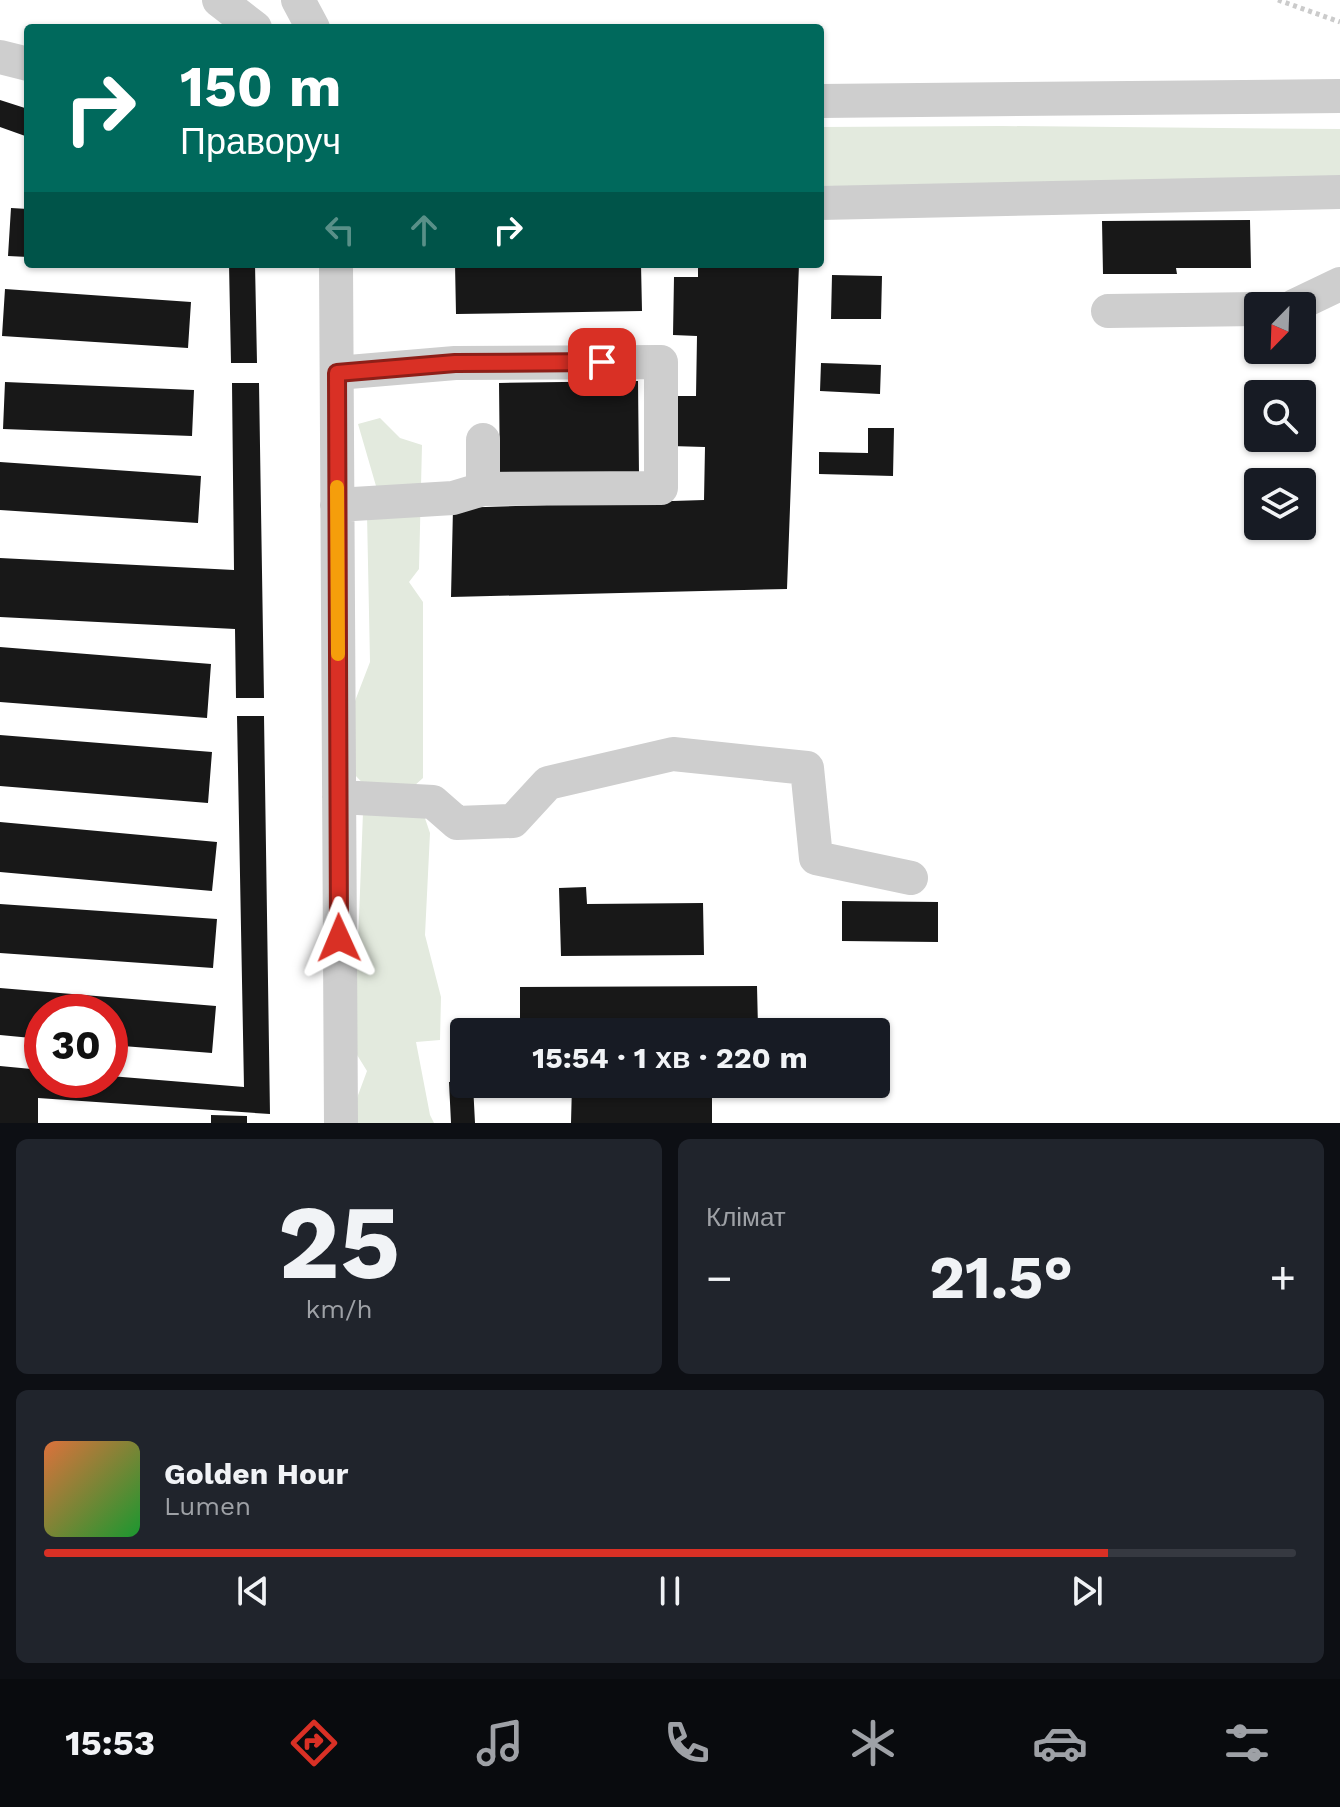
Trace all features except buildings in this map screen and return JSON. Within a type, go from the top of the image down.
[{"type":"street","points":[[219,0],[250,24]]},
{"type":"street","points":[[257,0],[261,24]]},
{"type":"street","points":[[298,0],[311,24]]},
{"type":"street","points":[[0,57],[24,63]]},
{"type":"street","points":[[824,101],[1340,96]]},
{"type":"street","points":[[824,203],[1340,192]]},
{"type":"street","points":[[336,268],[341,1123]]},
{"type":"street","points":[[1316,295],[1340,284]]},
{"type":"street","points":[[1108,311],[1244,309]]},
{"type":"street","points":[[337,373],[455,363],[661,362],[661,488],[483,489],[453,498],[337,505]]},
{"type":"street","points":[[483,440],[483,489]]},
{"type":"street","points":[[339,797],[433,802],[457,823],[513,821],[548,783],[673,754],[807,768],[816,858],[911,878]]},
{"type":"path","points":[[1278,0],[1340,22]]},
{"type":"shaded area","points":[[824,127],[1340,129],[1340,185],[824,191]]},
{"type":"shaded area","points":[[380,418],[400,438],[422,445],[419,569],[409,582],[423,602],[423,778],[414,786],[430,833],[425,935],[441,997],[440,1040],[416,1042],[434,1123],[354,1123],[354,1106],[367,1071],[354,1050],[363,812],[371,792],[355,775],[355,701],[370,662],[367,514],[376,486],[358,424]]},
{"type":"slow traffic","points":[[337,487],[338,654]]},
{"type":"route","points":[[339,938],[337,373],[455,363],[602,362]]}]
